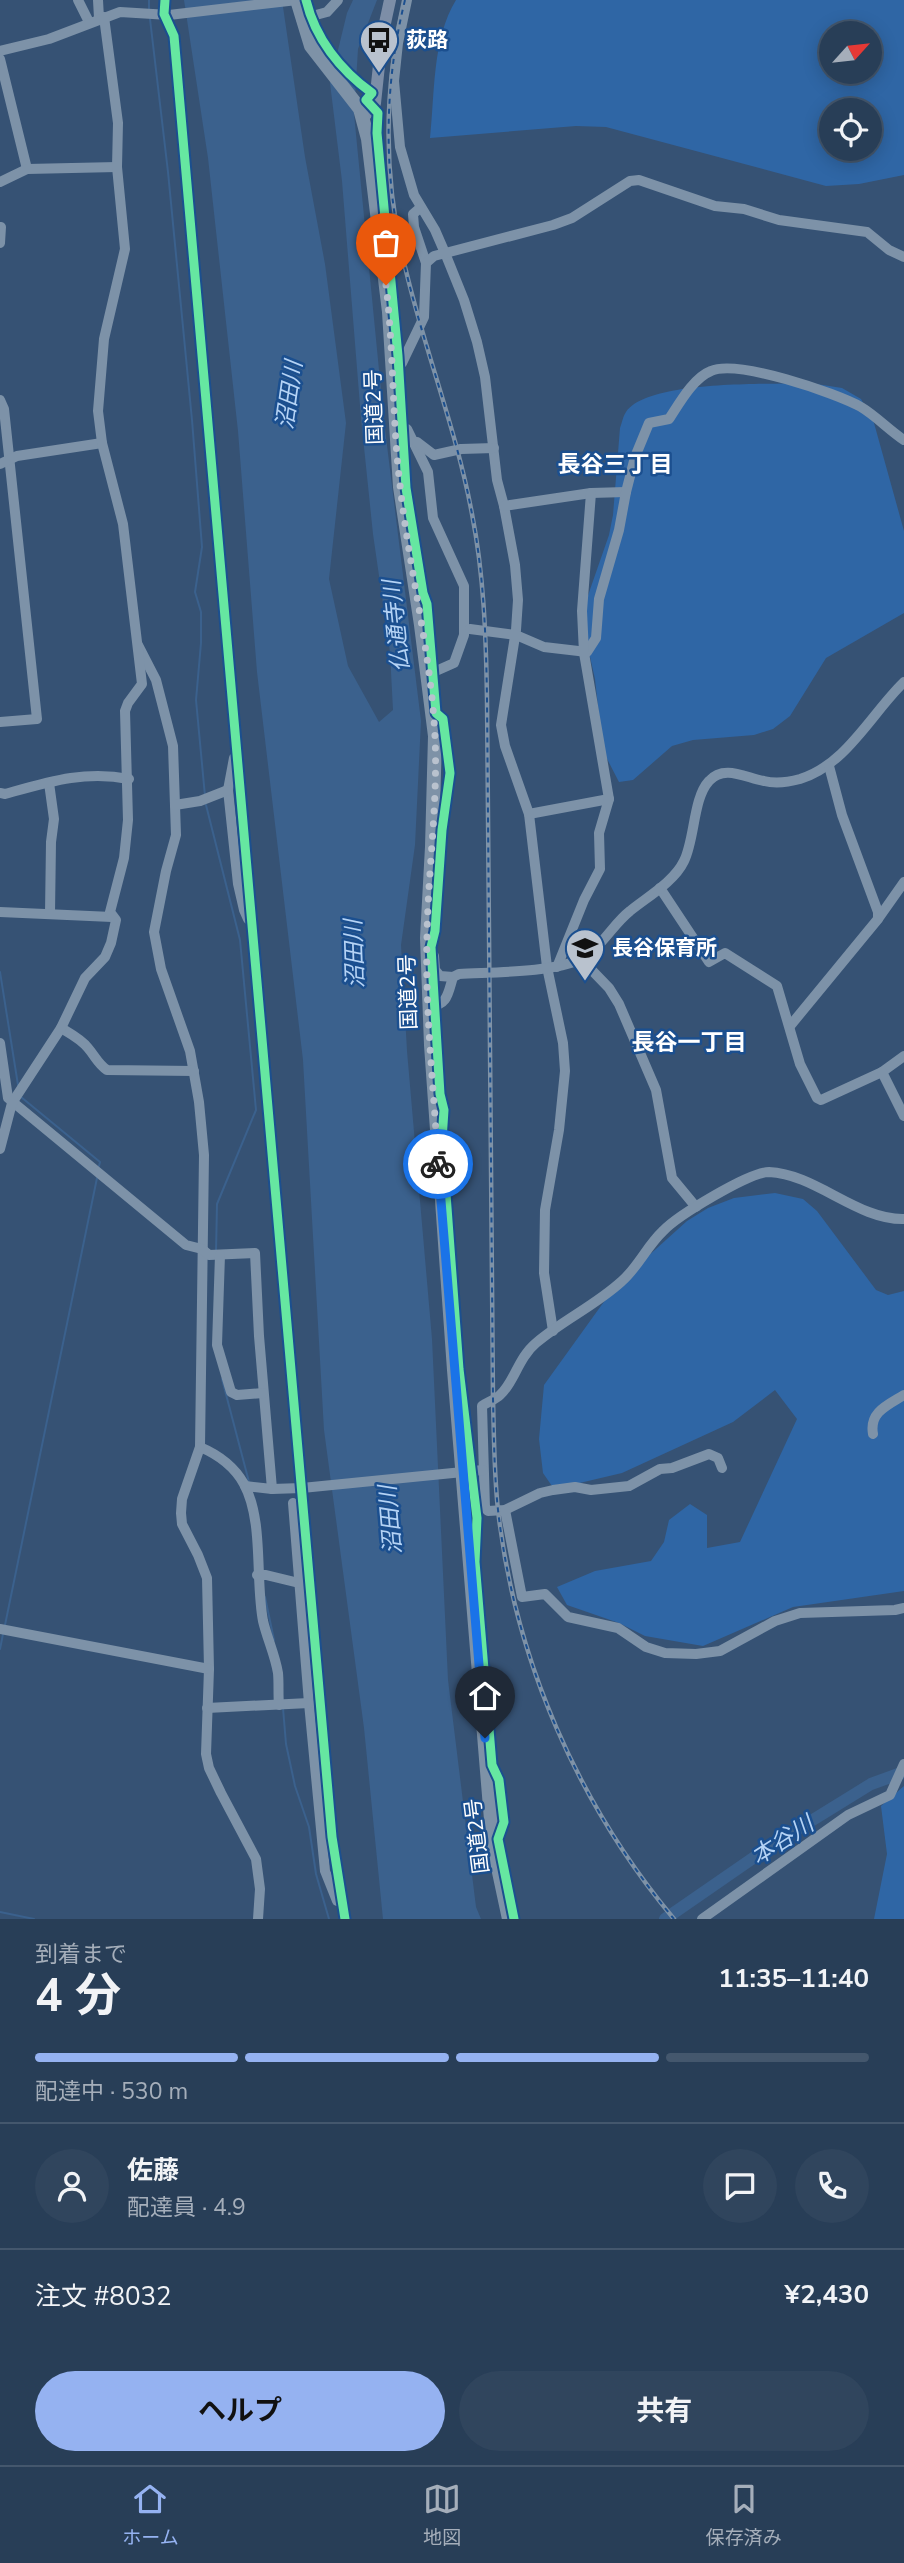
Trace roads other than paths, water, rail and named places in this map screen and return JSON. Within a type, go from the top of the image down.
[{"type":"highway","name":"国道2号","points":[[297,0],[311,46],[361,113],[372,165],[394,366],[395,429],[400,486],[435,736],[427,938],[440,1192],[458,1473],[494,1844],[509,1919]]},
{"type":"main road","points":[[361,113],[375,103],[382,37],[390,0]]},
{"type":"street","points":[[78,0],[98,19]]},
{"type":"street","points":[[0,1149],[12,1103],[61,1028],[85,978],[105,957],[111,943],[116,920],[110,912],[124,858],[129,779],[125,711],[142,684],[123,524],[102,443],[98,411],[104,339],[125,249],[117,167],[118,123],[98,19],[98,0]]},
{"type":"street","points":[[165,0],[174,36],[304,1487],[332,1837],[345,1919]]},
{"type":"street","points":[[0,51],[49,39],[98,19],[133,11],[167,15],[297,0]]},
{"type":"street","points":[[301,19],[327,12],[338,0]]},
{"type":"street","points":[[407,0],[394,81],[395,113],[407,177],[445,253],[477,342],[485,377],[496,480],[504,506],[515,565],[518,600],[516,635],[501,725],[505,746],[529,814],[565,1071],[559,1130],[545,1210],[544,1273],[553,1331]]},
{"type":"street","points":[[0,59],[27,169]]},
{"type":"street","points":[[0,182],[27,169],[117,167]]},
{"type":"street","points":[[426,263],[434,256],[572,218],[630,181],[639,180],[715,206],[744,209],[779,220],[867,232],[889,250],[904,257]]},
{"type":"street","points":[[394,366],[402,363],[424,317],[426,263],[414,227],[413,214],[421,208]]},
{"type":"street","points":[[0,243],[1,227]]},
{"type":"street","points":[[470,629],[516,635],[544,647],[587,652],[596,638],[599,599],[619,530],[635,457],[649,423],[669,419],[708,372],[725,367],[789,380],[841,397],[863,408],[904,440]]},
{"type":"street","points":[[0,400],[4,409],[4,462],[37,719],[0,722]]},
{"type":"street","points":[[395,429],[407,429],[428,472],[433,518],[464,586],[462,645],[454,663],[427,675]]},
{"type":"street","points":[[411,437],[433,455],[461,449],[494,448]]},
{"type":"street","points":[[4,462],[17,456],[102,443]]},
{"type":"street","points":[[504,506],[591,493],[626,492]]},
{"type":"street","points":[[552,967],[600,869],[599,833],[609,799],[584,653],[582,611],[591,493]]},
{"type":"street","points":[[462,645],[470,629],[470,615],[465,608]]},
{"type":"street","points":[[138,645],[165,705],[173,746],[176,835],[154,932],[161,969],[190,1051],[200,1102],[204,1155],[206,1252],[200,1447],[182,1499],[181,1513],[183,1524],[207,1578],[209,1669],[206,1745],[209,1768],[256,1858],[260,1889],[258,1919]]},
{"type":"street","points":[[428,913],[433,914],[435,970],[440,976],[552,967],[581,959],[595,948],[626,914],[660,888],[682,865],[690,849],[702,791],[709,780],[723,772],[765,782],[782,783],[798,780],[829,766],[904,682]]},
{"type":"street","points":[[237,752],[228,790],[238,884],[244,910],[248,919],[252,918]]},
{"type":"street","points":[[829,766],[842,815],[878,912],[878,919]]},
{"type":"street","points":[[0,793],[103,774],[129,779]]},
{"type":"street","points":[[49,783],[54,819],[50,913]]},
{"type":"street","points":[[175,805],[200,801],[228,790]]},
{"type":"street","points":[[529,814],[609,799]]},
{"type":"street","points":[[790,1026],[878,919],[904,882]]},
{"type":"street","points":[[660,888],[709,962],[724,953],[777,986],[800,1064],[817,1098],[821,1100],[882,1072],[904,1056]]},
{"type":"street","points":[[0,912],[112,917]]},
{"type":"street","points":[[581,959],[610,988],[619,1004],[656,1090],[672,1178],[696,1207]]},
{"type":"street","points":[[429,1006],[439,1006],[447,1000],[453,977]]},
{"type":"street","points":[[61,1028],[78,1037],[100,1066],[107,1070],[194,1071]]},
{"type":"street","points":[[0,1043],[8,1098],[105,1180],[186,1245],[220,1255],[255,1253],[272,1489]]},
{"type":"street","points":[[882,1072],[904,1116]]},
{"type":"street","points":[[0,1100],[12,1103]]},
{"type":"street","points":[[722,1468],[718,1458],[709,1454],[672,1468],[660,1469],[629,1486],[553,1490],[540,1493],[505,1510],[488,1511],[485,1508],[482,1406],[501,1395],[522,1357],[535,1343],[581,1313],[624,1279],[665,1228],[696,1207],[755,1175],[768,1172],[788,1176],[878,1215],[904,1219]]},
{"type":"street","points":[[220,1255],[217,1345],[231,1392],[237,1395],[263,1393]]},
{"type":"street","points":[[873,1433],[875,1415],[904,1395]]},
{"type":"street","points":[[200,1447],[233,1467],[245,1486],[252,1507],[263,1621],[278,1674],[279,1705]]},
{"type":"street","points":[[245,1486],[272,1489],[304,1487],[483,1470]]},
{"type":"street","points":[[293,1503],[325,1871],[337,1901]]},
{"type":"street","points":[[505,1510],[522,1597],[545,1594],[568,1617],[618,1628],[646,1647],[665,1653],[696,1654],[720,1651],[775,1621],[800,1613],[904,1608]]},
{"type":"street","points":[[257,1575],[299,1583]]},
{"type":"street","points":[[0,1629],[209,1669]]},
{"type":"street","points":[[207,1708],[309,1703]]},
{"type":"street","points":[[702,1919],[848,1815],[890,1795],[904,1764]]},
{"type":"water","points":[[184,0],[282,0],[305,157],[325,264],[346,423],[329,579],[348,666],[379,722],[393,710],[390,652],[373,534],[342,181],[330,83],[347,13],[353,0],[377,0],[358,49],[354,114],[384,421],[421,721],[415,845],[401,945],[407,1051],[432,1339],[448,1680],[476,1907],[481,1919],[383,1919],[364,1728],[324,1430],[303,1060],[257,672],[238,431],[208,158]]},
{"type":"waterway","points":[[149,0],[149,9]]},
{"type":"waterway","points":[[150,19],[168,172],[202,547],[195,592],[201,612],[196,700],[205,796]]},
{"type":"waterway","points":[[206,805],[240,940],[256,1110],[217,1204],[216,1252]]},
{"type":"waterway","points":[[0,972],[18,1085]]},
{"type":"waterway","points":[[21,1097],[100,1162],[99,1166]]},
{"type":"waterway","points":[[5,1625],[97,1178]]},
{"type":"waterway","points":[[222,1379],[249,1482]]},
{"type":"waterway","points":[[265,1597],[274,1640]]},
{"type":"waterway","points":[[0,1649],[3,1634]]},
{"type":"waterway","points":[[283,1708],[286,1744],[295,1786],[309,1827],[316,1874],[329,1919]]},
{"type":"waterway","name":"本谷川","points":[[665,1919],[769,1847],[871,1784],[904,1772]]},
{"type":"waterway","points":[[0,1912],[34,1919]]},
{"type":"railway","points":[[405,0],[390,96],[389,161],[396,226],[411,290],[465,482],[476,537],[484,606],[493,1399],[498,1510],[519,1621],[556,1728],[608,1828],[674,1919]]},
{"type":"place","name":"荻路","points":[[379,74]]},
{"type":"place","name":"長谷保育所","points":[[585,982]]},
{"type":"district","name":"長谷三丁目","points":[[615,464]]},
{"type":"district","name":"長谷一丁目","points":[[689,1042]]},
{"type":"water label","name":"沼田川","points":[[289,395]]},
{"type":"water label","name":"仏通寺川","points":[[396,626]]},
{"type":"water label","name":"沼田川","points":[[354,954]]},
{"type":"water label","name":"沼田川","points":[[390,1520]]}]
